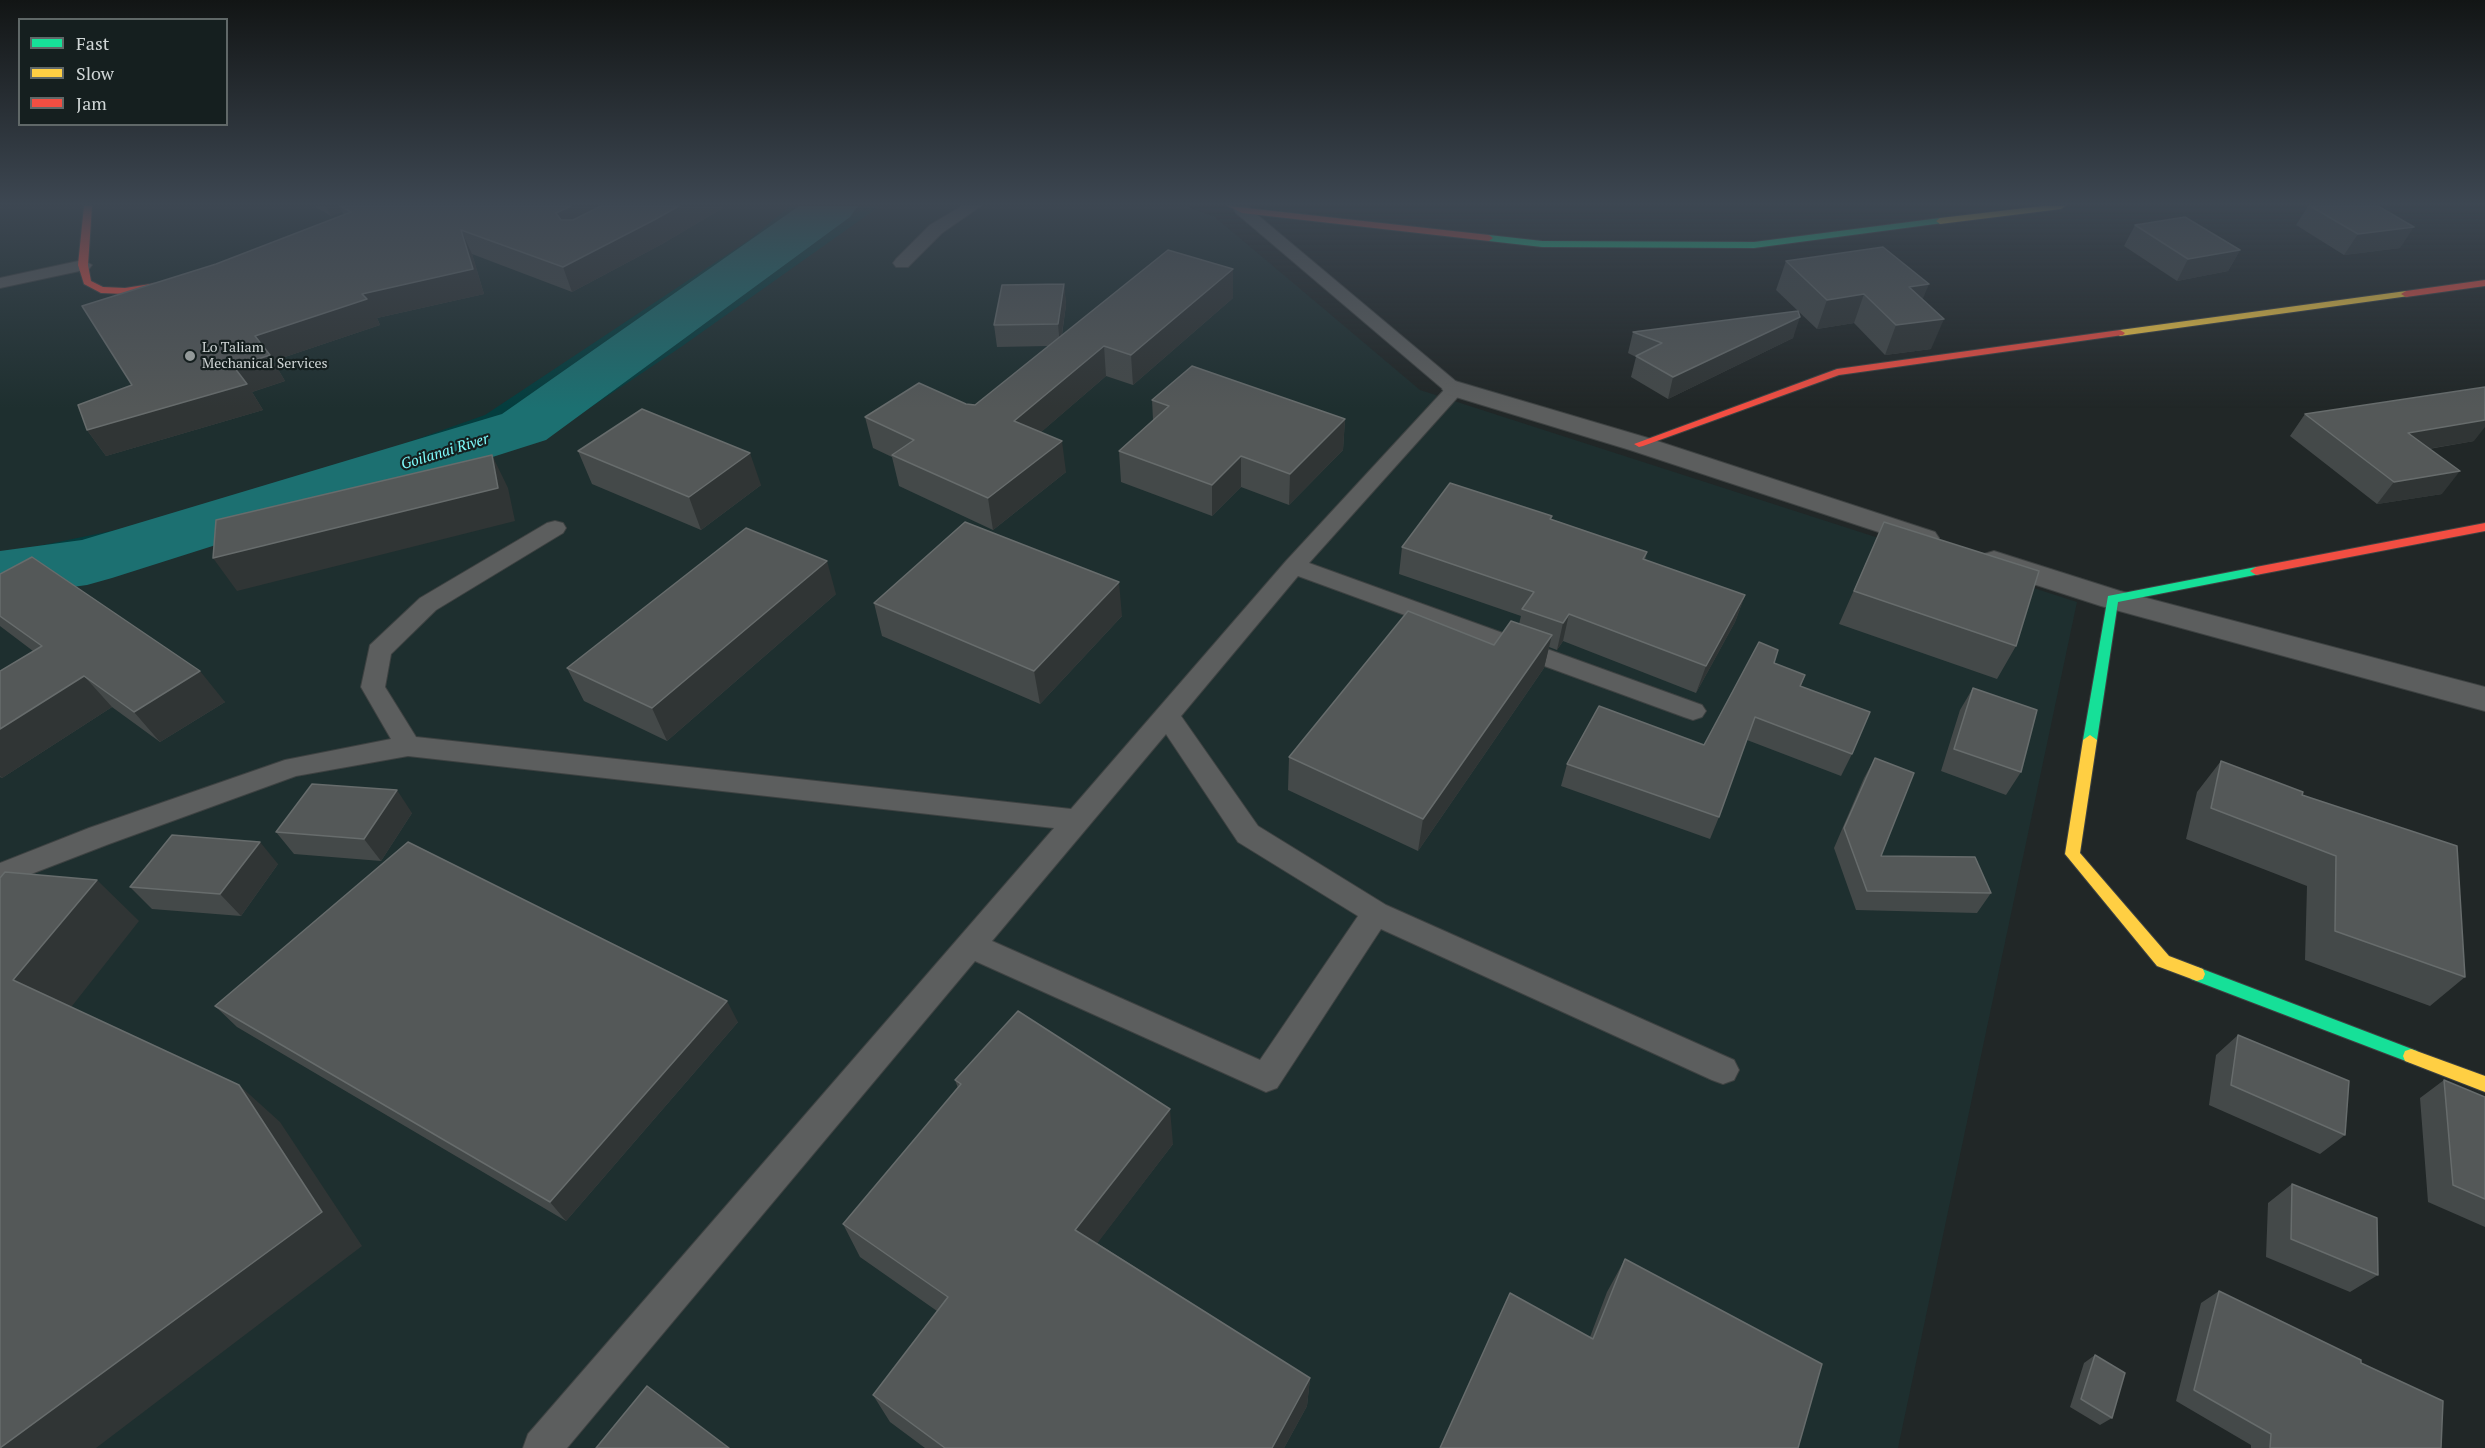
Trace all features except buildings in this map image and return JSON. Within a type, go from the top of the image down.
[{"type":"street","points":[[85,274],[87,282],[101,290],[154,288],[194,278]]},
{"type":"street","points":[[1638,444],[1837,372],[2485,283]]},
{"type":"street","points":[[1455,389],[1638,444],[2112,599],[2485,699]]},
{"type":"street","points":[[2112,599],[2485,527]]},
{"type":"street","points":[[2112,599],[2072,854],[2163,961],[2485,1084]]},
{"type":"lane","points":[[0,283],[43,274]]},
{"type":"lane","points":[[542,1448],[1076,820],[1168,717],[1294,566],[1455,389],[1316,274]]},
{"type":"lane","points":[[408,746],[373,687],[379,651],[428,604],[555,528]]},
{"type":"lane","points":[[1294,566],[1693,711]]},
{"type":"lane","points":[[1168,717],[1248,834],[1376,912],[1723,1070]]},
{"type":"lane","points":[[0,875],[99,836],[294,767],[408,746],[1076,820]]},
{"type":"lane","points":[[970,945],[1266,1078],[1376,912]]},
{"type":"shaded area","points":[[0,274],[1282,274],[1420,390],[2077,602],[1898,1448],[0,1448]]},
{"type":"shaded area","points":[[698,274],[785,274],[681,347],[552,433],[164,553],[0,593],[0,554],[223,508],[485,415]]},
{"type":"waterway","name":"Goilanai River","points":[[0,574],[87,562],[524,427],[738,274]]},
{"type":"traffic: fast","points":[[2090,740],[2112,599],[2256,571]]},
{"type":"traffic: fast","points":[[2197,974],[2411,1056]]},
{"type":"traffic: slow","points":[[2120,333],[2406,294]]},
{"type":"traffic: slow","points":[[2090,740],[2072,854],[2163,961],[2197,974]]},
{"type":"traffic: slow","points":[[2411,1056],[2485,1084]]},
{"type":"traffic: jam","points":[[85,274],[87,282],[101,290],[125,291],[176,283]]},
{"type":"traffic: jam","points":[[2406,294],[2485,283]]},
{"type":"traffic: jam","points":[[1639,444],[1837,372],[2120,333]]},
{"type":"traffic: jam","points":[[2256,571],[2485,527]]},
{"type":"place","name":"Lo Taliam Mechanical Services","points":[[190,356]]}]
